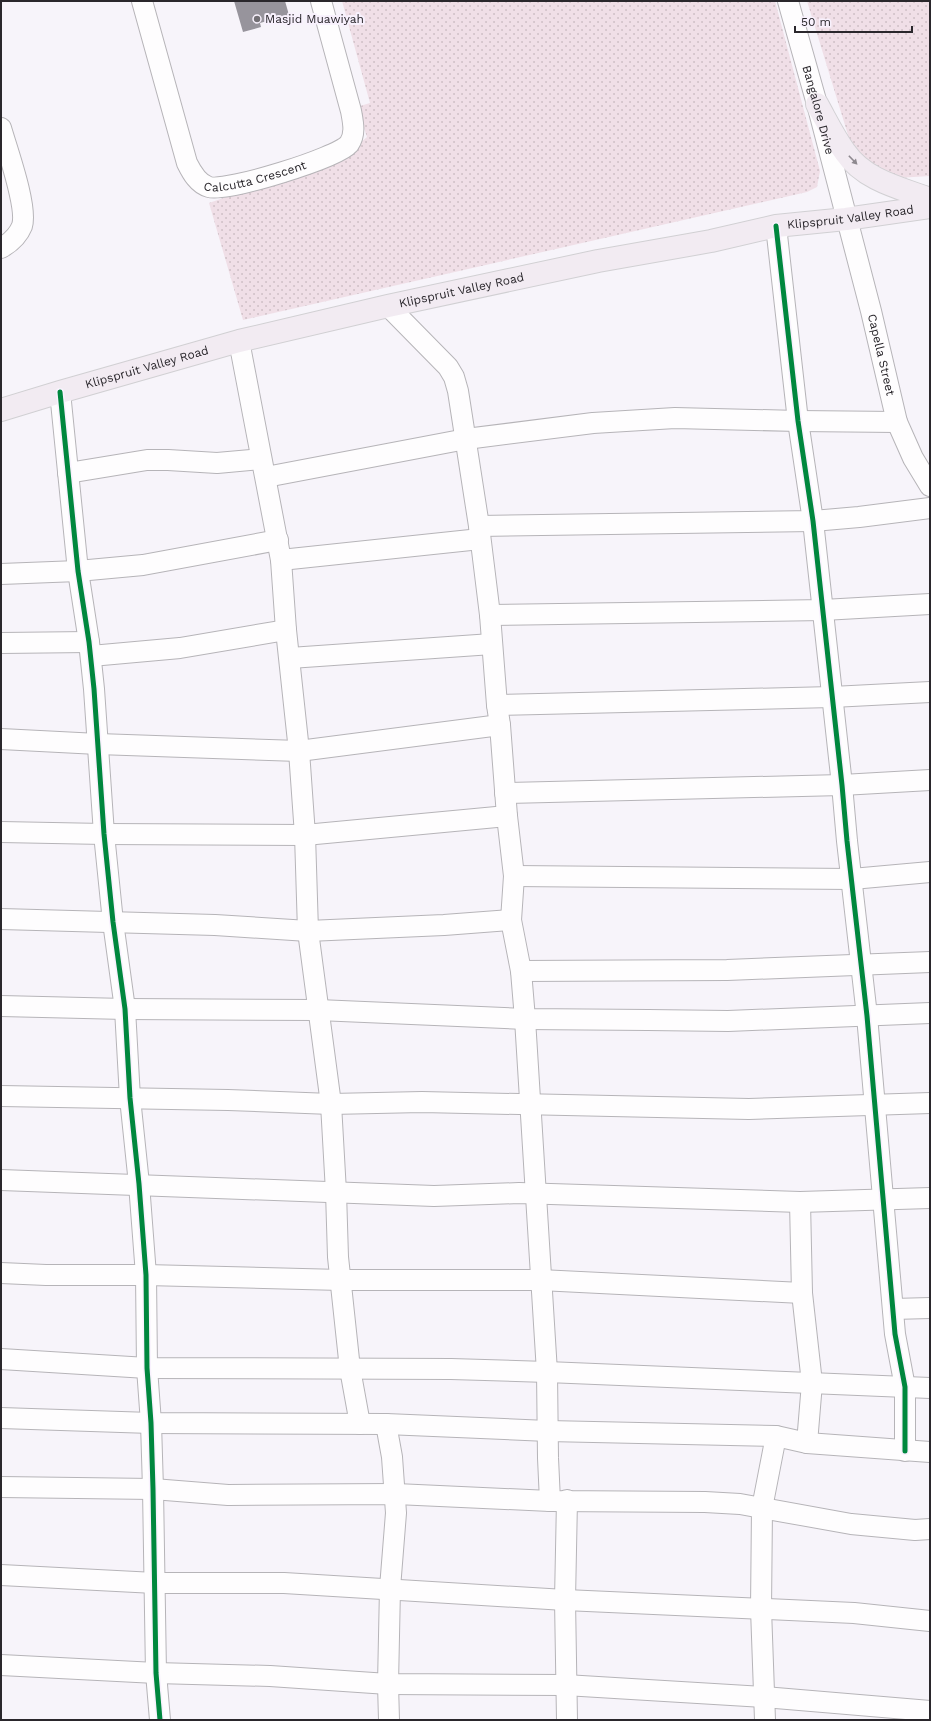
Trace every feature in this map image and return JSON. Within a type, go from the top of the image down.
[{"type":"main road","points":[[817,104],[845,153],[859,167],[874,177],[889,184],[930,199]]},
{"type":"main road","name":"Klipspruit Valley Road","points":[[1,410],[239,341],[388,306],[598,261],[711,241],[776,226],[846,219],[930,207]]},
{"type":"street","name":"Calcutta Crescent","points":[[142,1],[192,173],[203,184],[210,187],[221,188],[244,184],[328,157],[343,149],[349,143],[354,128],[351,111],[321,1]]},
{"type":"street","name":"Bangalore Drive","points":[[788,1],[817,104],[846,219]]},
{"type":"street","points":[[1,128],[20,198],[23,216],[22,225],[17,235],[1,248]]},
{"type":"street","name":"Capella Street","points":[[846,219],[871,311],[897,422],[913,458],[930,486]]},
{"type":"street","points":[[776,226],[798,421],[813,521],[867,1016],[895,1334],[905,1387],[905,1451]]},
{"type":"street","points":[[388,306],[448,367],[454,377],[458,391],[480,532],[490,615],[496,705],[500,726],[507,816],[514,876],[511,920],[521,972],[525,1019],[529,1104],[535,1165],[535,1195],[547,1372],[548,1431],[558,1500],[565,1600],[567,1720]]},
{"type":"street","points":[[239,341],[281,560],[286,630],[299,751],[305,836],[308,931],[330,1104],[336,1192],[338,1257],[350,1369],[360,1424]]},
{"type":"street","points":[[60,392],[78,571],[90,649],[104,834],[113,922],[125,1009],[130,1098],[139,1184],[146,1275],[147,1368],[154,1489],[156,1673],[160,1720]]},
{"type":"street","points":[[68,473],[147,460],[217,463],[264,468],[593,423],[674,418],[897,422]]},
{"type":"street","points":[[281,560],[480,532],[813,521],[930,508]]},
{"type":"street","points":[[1,574],[78,571],[143,565],[278,540]]},
{"type":"street","points":[[490,615],[823,610],[930,604]]},
{"type":"street","points":[[1,642],[90,649],[180,648],[286,630]]},
{"type":"street","points":[[290,658],[492,644]]},
{"type":"street","points":[[496,705],[832,697],[930,692]]},
{"type":"street","points":[[1,739],[299,751],[500,726]]},
{"type":"street","points":[[505,793],[842,785],[930,780]]},
{"type":"street","points":[[1,832],[305,836],[507,816]]},
{"type":"street","points":[[514,876],[852,879],[930,872]]},
{"type":"street","points":[[1,919],[215,925],[308,931],[444,925],[511,920]]},
{"type":"street","points":[[521,972],[727,970],[930,962]]},
{"type":"street","points":[[1,1006],[125,1009],[318,1010],[525,1019],[728,1021],[930,1013]]},
{"type":"street","points":[[1,1096],[330,1104],[422,1102],[749,1109],[930,1103]]},
{"type":"street","points":[[1,1180],[434,1196],[519,1193],[535,1195],[800,1202],[930,1198]]},
{"type":"street","points":[[800,1202],[802,1293],[812,1383],[807,1443]]},
{"type":"street","points":[[1,1273],[341,1280],[540,1280],[802,1293]]},
{"type":"street","points":[[893,1309],[930,1308]]},
{"type":"street","points":[[1,1359],[147,1368],[547,1372],[930,1388]]},
{"type":"street","points":[[1,1418],[151,1423],[386,1424],[548,1431],[776,1436],[807,1443],[930,1452]]},
{"type":"street","points":[[386,1424],[396,1494],[396,1513],[390,1588],[388,1684],[389,1720]]},
{"type":"street","points":[[765,1720],[761,1609],[762,1508],[776,1436]]},
{"type":"street","points":[[1,1488],[154,1489],[228,1495],[396,1494],[558,1500],[705,1502],[740,1504],[851,1524],[930,1530]]},
{"type":"street","points":[[1,1575],[156,1583],[284,1582],[565,1600],[854,1613],[930,1620]]},
{"type":"street","points":[[1,1665],[156,1673],[270,1676],[388,1684],[566,1685],[764,1697],[930,1711]]},
{"type":"shaded area","points":[[342,1],[775,1],[820,171],[817,187],[807,192],[243,320],[209,203],[346,155],[367,137],[357,107],[370,103]]},
{"type":"shaded area","points":[[807,1],[930,1],[930,176],[897,178],[884,175],[854,150],[848,135]]},
{"type":"building","name":"Masjid Muawiyah","points":[[234,1],[285,1],[289,15],[260,23],[261,27],[243,32]]},
{"type":"cycle path","points":[[776,226],[798,421],[813,521],[867,1016],[895,1334],[905,1387],[905,1451]]},
{"type":"cycle path","points":[[60,392],[78,571],[89,642],[94,689],[104,834],[113,922],[125,1009],[130,1098],[139,1184],[146,1275],[147,1368],[151,1423],[153,1489],[156,1673],[160,1720]]},
{"type":"place","name":"Masjid Muawiyah","points":[[257,19]]}]
